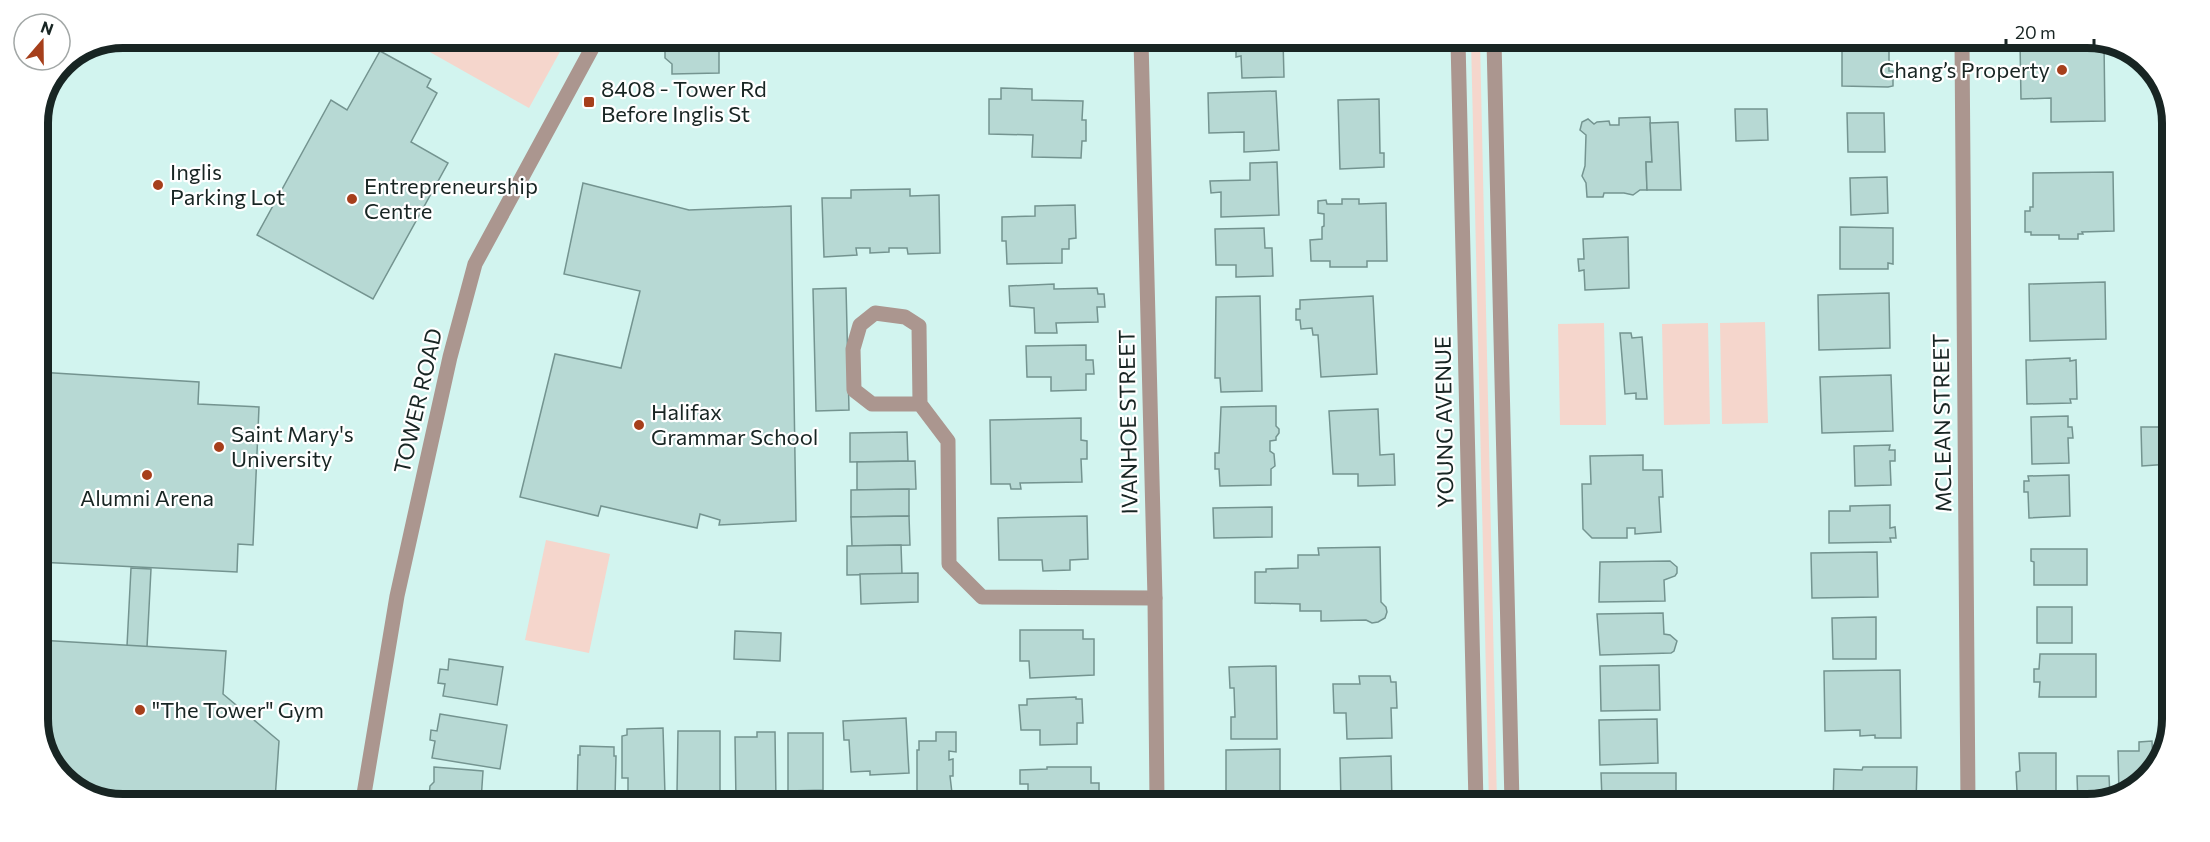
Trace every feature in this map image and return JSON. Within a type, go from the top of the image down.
[{"type":"street","name":"TOWER ROAD","points":[[364,794],[397,596],[450,357],[475,264],[592,48]]},
{"type":"street","name":"IVANHOE STREET","points":[[1141,48],[1155,598],[1157,794]]},
{"type":"street","name":"YOUNG AVENUE","points":[[1458,48],[1476,794]]},
{"type":"street","points":[[1494,48],[1512,794]]},
{"type":"street","name":"MCLEAN STREET","points":[[1962,48],[1968,794]]},
{"type":"street","points":[[920,404],[872,404],[854,390],[853,349],[860,326],[875,313],[905,317],[919,326],[920,404],[948,441],[950,564],[982,597],[1155,598]]},
{"type":"shaded area","points":[[423,48],[562,48],[529,108]]},
{"type":"shaded area","points":[[1471,48],[1480,48],[1497,794],[1489,794]]},
{"type":"shaded area","points":[[1765,322],[1768,423],[1722,424],[1720,323]]},
{"type":"shaded area","points":[[1604,323],[1606,425],[1560,425],[1558,324]]},
{"type":"shaded area","points":[[1708,323],[1710,424],[1664,425],[1662,324]]},
{"type":"shaded area","points":[[546,540],[610,554],[589,653],[525,640]]},
{"type":"building","points":[[665,48],[719,48],[719,73],[672,74],[672,64],[665,58]]},
{"type":"building","points":[[1236,48],[1283,48],[1284,77],[1242,78],[1241,56],[1236,57]]},
{"type":"building","name":"Chang’s Property","points":[[2020,48],[2104,50],[2105,121],[2051,122],[2051,98],[2021,99]]},
{"type":"building","name":"Entrepreneurship Centre","points":[[380,51],[431,79],[427,87],[437,93],[411,142],[448,163],[373,299],[257,235],[331,100],[347,110]]},
{"type":"building","points":[[1842,51],[1889,51],[1889,71],[1893,71],[1893,86],[1842,86]]},
{"type":"building","points":[[1001,88],[1032,89],[1032,100],[1083,101],[1082,120],[1086,120],[1086,141],[1082,141],[1081,158],[1032,157],[1033,135],[989,134],[989,99],[1001,99]]},
{"type":"building","points":[[1276,91],[1279,150],[1244,152],[1244,132],[1209,133],[1208,93]]},
{"type":"building","points":[[1379,99],[1380,153],[1384,153],[1384,167],[1340,169],[1338,100]]},
{"type":"building","points":[[1735,109],[1767,109],[1768,140],[1736,141]]},
{"type":"building","points":[[1847,113],[1884,113],[1885,152],[1848,152]]},
{"type":"building","points":[[1650,117],[1652,162],[1646,162],[1647,190],[1640,190],[1633,195],[1604,193],[1603,197],[1587,197],[1586,183],[1582,176],[1585,166],[1586,135],[1580,130],[1582,122],[1588,119],[1594,124],[1609,121],[1610,125],[1619,125],[1619,118]]},
{"type":"building","points":[[1678,122],[1681,190],[1647,190],[1646,162],[1652,162],[1650,123]]},
{"type":"building","points":[[1277,162],[1279,215],[1221,217],[1221,192],[1211,193],[1210,181],[1250,180],[1250,163]]},
{"type":"building","points":[[2113,172],[2114,231],[2082,232],[2083,234],[2078,234],[2078,239],[2059,239],[2059,235],[2031,235],[2031,232],[2025,232],[2025,211],[2030,211],[2030,207],[2033,207],[2033,173]]},
{"type":"building","points":[[1887,177],[1888,213],[1851,215],[1850,178]]},
{"type":"building","points":[[583,183],[689,210],[791,206],[796,521],[719,525],[720,520],[700,514],[697,528],[601,506],[598,516],[520,497],[555,354],[621,368],[640,291],[564,274]]},
{"type":"building","points":[[910,189],[910,196],[939,195],[940,253],[908,254],[907,248],[889,248],[889,252],[870,253],[870,248],[856,248],[857,255],[824,257],[822,198],[851,198],[851,190]]},
{"type":"building","points":[[1342,199],[1359,199],[1359,204],[1386,203],[1387,261],[1367,261],[1367,267],[1330,267],[1330,261],[1311,261],[1310,240],[1322,239],[1322,227],[1324,226],[1324,214],[1318,213],[1318,201],[1326,200],[1327,204],[1342,204]]},
{"type":"building","points":[[1075,205],[1076,238],[1069,239],[1069,249],[1062,249],[1062,263],[1007,264],[1006,241],[1002,241],[1002,217],[1035,216],[1035,206]]},
{"type":"building","points":[[1840,227],[1893,228],[1893,264],[1888,263],[1888,269],[1840,269]]},
{"type":"building","points":[[1264,228],[1265,248],[1272,248],[1273,276],[1236,277],[1236,265],[1216,265],[1215,229]]},
{"type":"building","points":[[1628,237],[1629,288],[1585,290],[1584,270],[1579,271],[1578,259],[1584,259],[1583,239]]},
{"type":"building","points":[[2105,282],[2106,339],[2030,341],[2029,284]]},
{"type":"building","points":[[1054,284],[1054,289],[1097,288],[1098,294],[1104,294],[1105,307],[1097,307],[1098,322],[1056,323],[1057,333],[1035,333],[1034,308],[1010,306],[1009,286]]},
{"type":"building","points":[[846,288],[849,410],[816,411],[813,289]]},
{"type":"building","points":[[1889,293],[1890,348],[1819,350],[1818,295]]},
{"type":"building","points":[[1260,296],[1262,391],[1221,392],[1220,378],[1215,378],[1216,297]]},
{"type":"building","points":[[1373,296],[1377,374],[1321,377],[1318,335],[1313,335],[1312,328],[1301,329],[1300,320],[1296,320],[1296,309],[1300,309],[1300,300]]},
{"type":"building","points":[[1620,333],[1631,333],[1632,338],[1642,337],[1647,399],[1636,399],[1636,393],[1625,394]]},
{"type":"building","points":[[1086,345],[1086,360],[1093,360],[1094,374],[1086,374],[1086,390],[1051,391],[1051,377],[1027,377],[1026,346]]},
{"type":"building","points":[[2070,358],[2070,361],[2076,360],[2077,399],[2070,399],[2071,403],[2027,404],[2026,360]]},
{"type":"building","name":"Alumni Arena","points":[[48,373],[199,382],[198,404],[259,407],[253,545],[238,544],[237,572],[48,563]]},
{"type":"building","points":[[1891,375],[1893,431],[1822,433],[1820,377]]},
{"type":"building","points":[[1276,406],[1276,426],[1279,433],[1276,440],[1270,441],[1270,451],[1274,454],[1275,466],[1271,469],[1271,485],[1220,486],[1219,469],[1215,469],[1215,453],[1219,453],[1221,407]]},
{"type":"building","points":[[1378,409],[1380,455],[1394,454],[1395,485],[1358,486],[1358,474],[1333,474],[1329,411]]},
{"type":"building","points":[[2068,416],[2068,427],[2072,427],[2073,438],[2068,438],[2069,463],[2032,464],[2031,417]]},
{"type":"building","points":[[1081,418],[1081,440],[1087,441],[1087,459],[1081,459],[1082,482],[1020,483],[1021,489],[1011,489],[1010,484],[991,484],[990,420]]},
{"type":"building","points":[[2141,427],[2162,427],[2162,465],[2142,466]]},
{"type":"building","points":[[907,432],[908,461],[850,462],[850,433]]},
{"type":"building","points":[[1890,445],[1889,450],[1895,450],[1895,461],[1890,461],[1891,485],[1855,486],[1854,446]]},
{"type":"building","points":[[1643,455],[1643,470],[1662,470],[1663,497],[1659,497],[1661,532],[1635,534],[1635,528],[1627,528],[1627,538],[1592,538],[1583,529],[1582,484],[1591,484],[1590,456]]},
{"type":"building","points":[[915,461],[916,489],[857,490],[857,462]]},
{"type":"building","points":[[2069,475],[2070,516],[2029,518],[2028,492],[2024,492],[2024,481],[2029,481],[2028,476]]},
{"type":"building","points":[[909,489],[909,516],[851,517],[851,490]]},
{"type":"building","points":[[1890,505],[1890,528],[1895,527],[1896,538],[1890,538],[1891,542],[1829,543],[1829,511],[1850,511],[1850,506]]},
{"type":"building","points":[[1272,507],[1272,537],[1214,538],[1213,508]]},
{"type":"building","points":[[909,516],[910,545],[852,546],[851,517]]},
{"type":"building","points":[[1087,516],[1088,559],[1070,560],[1070,570],[1043,571],[1042,560],[999,560],[998,518]]},
{"type":"building","points":[[901,545],[902,574],[847,575],[847,546]]},
{"type":"building","points":[[1380,547],[1381,602],[1387,612],[1385,618],[1378,622],[1321,621],[1321,611],[1300,611],[1300,604],[1255,603],[1255,572],[1266,572],[1266,569],[1298,568],[1298,555],[1319,555],[1318,548]]},
{"type":"building","points":[[2031,549],[2087,549],[2087,585],[2034,585],[2034,562],[2031,561]]},
{"type":"building","points":[[1877,552],[1878,597],[1812,598],[1811,553]]},
{"type":"building","points":[[1670,561],[1677,567],[1677,573],[1664,580],[1665,601],[1599,602],[1600,562]]},
{"type":"building","points":[[131,568],[151,569],[147,647],[127,646]]},
{"type":"building","points":[[918,573],[918,602],[861,604],[860,574]]},
{"type":"building","points":[[2037,607],[2072,607],[2072,643],[2037,643]]},
{"type":"building","points":[[1663,613],[1664,634],[1670,635],[1677,641],[1671,653],[1600,655],[1597,614]]},
{"type":"building","points":[[1876,617],[1876,659],[1833,659],[1832,618]]},
{"type":"building","points":[[1020,630],[1083,630],[1083,639],[1094,639],[1094,675],[1030,678],[1029,661],[1020,661]]},
{"type":"building","points":[[735,631],[781,633],[780,661],[734,659]]},
{"type":"building","name":"\"The Tower\" Gym","points":[[48,641],[226,651],[223,694],[279,741],[275,794],[123,794],[99,790],[77,779],[63,765],[49,734]]},
{"type":"building","points":[[2040,654],[2096,654],[2096,697],[2039,697],[2040,682],[2034,682],[2034,669],[2039,669]]},
{"type":"building","points":[[449,659],[503,667],[497,705],[443,696],[445,684],[438,683],[440,669],[448,670]]},
{"type":"building","points":[[1659,665],[1660,710],[1601,711],[1600,666]]},
{"type":"building","points":[[1276,666],[1277,739],[1231,739],[1231,717],[1235,717],[1234,688],[1230,688],[1229,667]]},
{"type":"building","points":[[1900,670],[1901,738],[1860,736],[1860,730],[1825,731],[1824,671]]},
{"type":"building","points":[[1359,676],[1390,676],[1391,682],[1396,682],[1397,708],[1391,708],[1392,738],[1347,739],[1346,713],[1334,713],[1333,684],[1360,684]]},
{"type":"building","points":[[1076,697],[1076,699],[1082,699],[1083,723],[1077,723],[1077,744],[1040,745],[1040,730],[1021,730],[1019,705],[1027,705],[1027,699]]},
{"type":"building","points":[[440,714],[507,725],[500,769],[432,758],[435,741],[430,740],[431,730],[437,731]]},
{"type":"building","points":[[906,718],[909,773],[870,775],[870,771],[851,772],[849,740],[844,740],[843,721]]},
{"type":"building","points":[[1657,719],[1658,763],[1600,765],[1599,720]]},
{"type":"building","points":[[663,728],[665,794],[628,794],[628,778],[622,778],[622,736],[627,735],[627,729]]},
{"type":"building","points":[[678,731],[720,731],[720,793],[677,793]]},
{"type":"building","points":[[757,732],[775,732],[776,794],[736,794],[735,737],[757,737]]},
{"type":"building","points":[[936,732],[956,732],[956,752],[949,751],[949,760],[953,759],[953,776],[950,776],[952,794],[917,794],[919,741],[936,741]]},
{"type":"building","points":[[788,733],[823,733],[823,790],[788,791]]},
{"type":"building","points":[[2152,741],[2153,755],[2133,779],[2119,787],[2118,751],[2139,751],[2139,742]]},
{"type":"building","points":[[580,746],[614,747],[615,794],[577,794],[578,755],[580,755]]},
{"type":"building","points":[[1280,749],[1280,794],[1223,794],[1226,793],[1226,750]]},
{"type":"building","points":[[2019,753],[2056,753],[2056,794],[2020,794],[2020,791],[2017,791],[2016,772],[2020,771]]},
{"type":"building","points":[[1391,756],[1392,794],[1341,794],[1340,758]]},
{"type":"building","points":[[434,767],[483,771],[481,794],[429,794],[430,786],[434,782]]},
{"type":"building","points":[[1047,767],[1091,767],[1091,783],[1099,783],[1099,794],[1028,794],[1028,784],[1020,784],[1020,770],[1047,769]]},
{"type":"building","points":[[1863,767],[1917,767],[1916,794],[1833,794],[1834,769],[1862,770]]},
{"type":"building","points":[[1601,773],[1676,773],[1676,792],[1671,792],[1671,794],[1602,794]]},
{"type":"building","points":[[2077,776],[2109,776],[2110,790],[2078,794]]},
{"type":"place","name":"Chang’s Property","points":[[2062,70]]},
{"type":"place","name":"8408 - Tower Rd Before Inglis St","points":[[589,102]]},
{"type":"place","name":"Inglis Parking Lot","points":[[158,185]]},
{"type":"place","name":"Entrepreneurship Centre","points":[[352,199]]},
{"type":"place","name":"Halifax Grammar School","points":[[639,425]]},
{"type":"place","name":"Saint Mary's University","points":[[219,447]]},
{"type":"place","name":"Alumni Arena","points":[[147,475]]},
{"type":"place","name":"\"The Tower\" Gym","points":[[140,710]]}]
